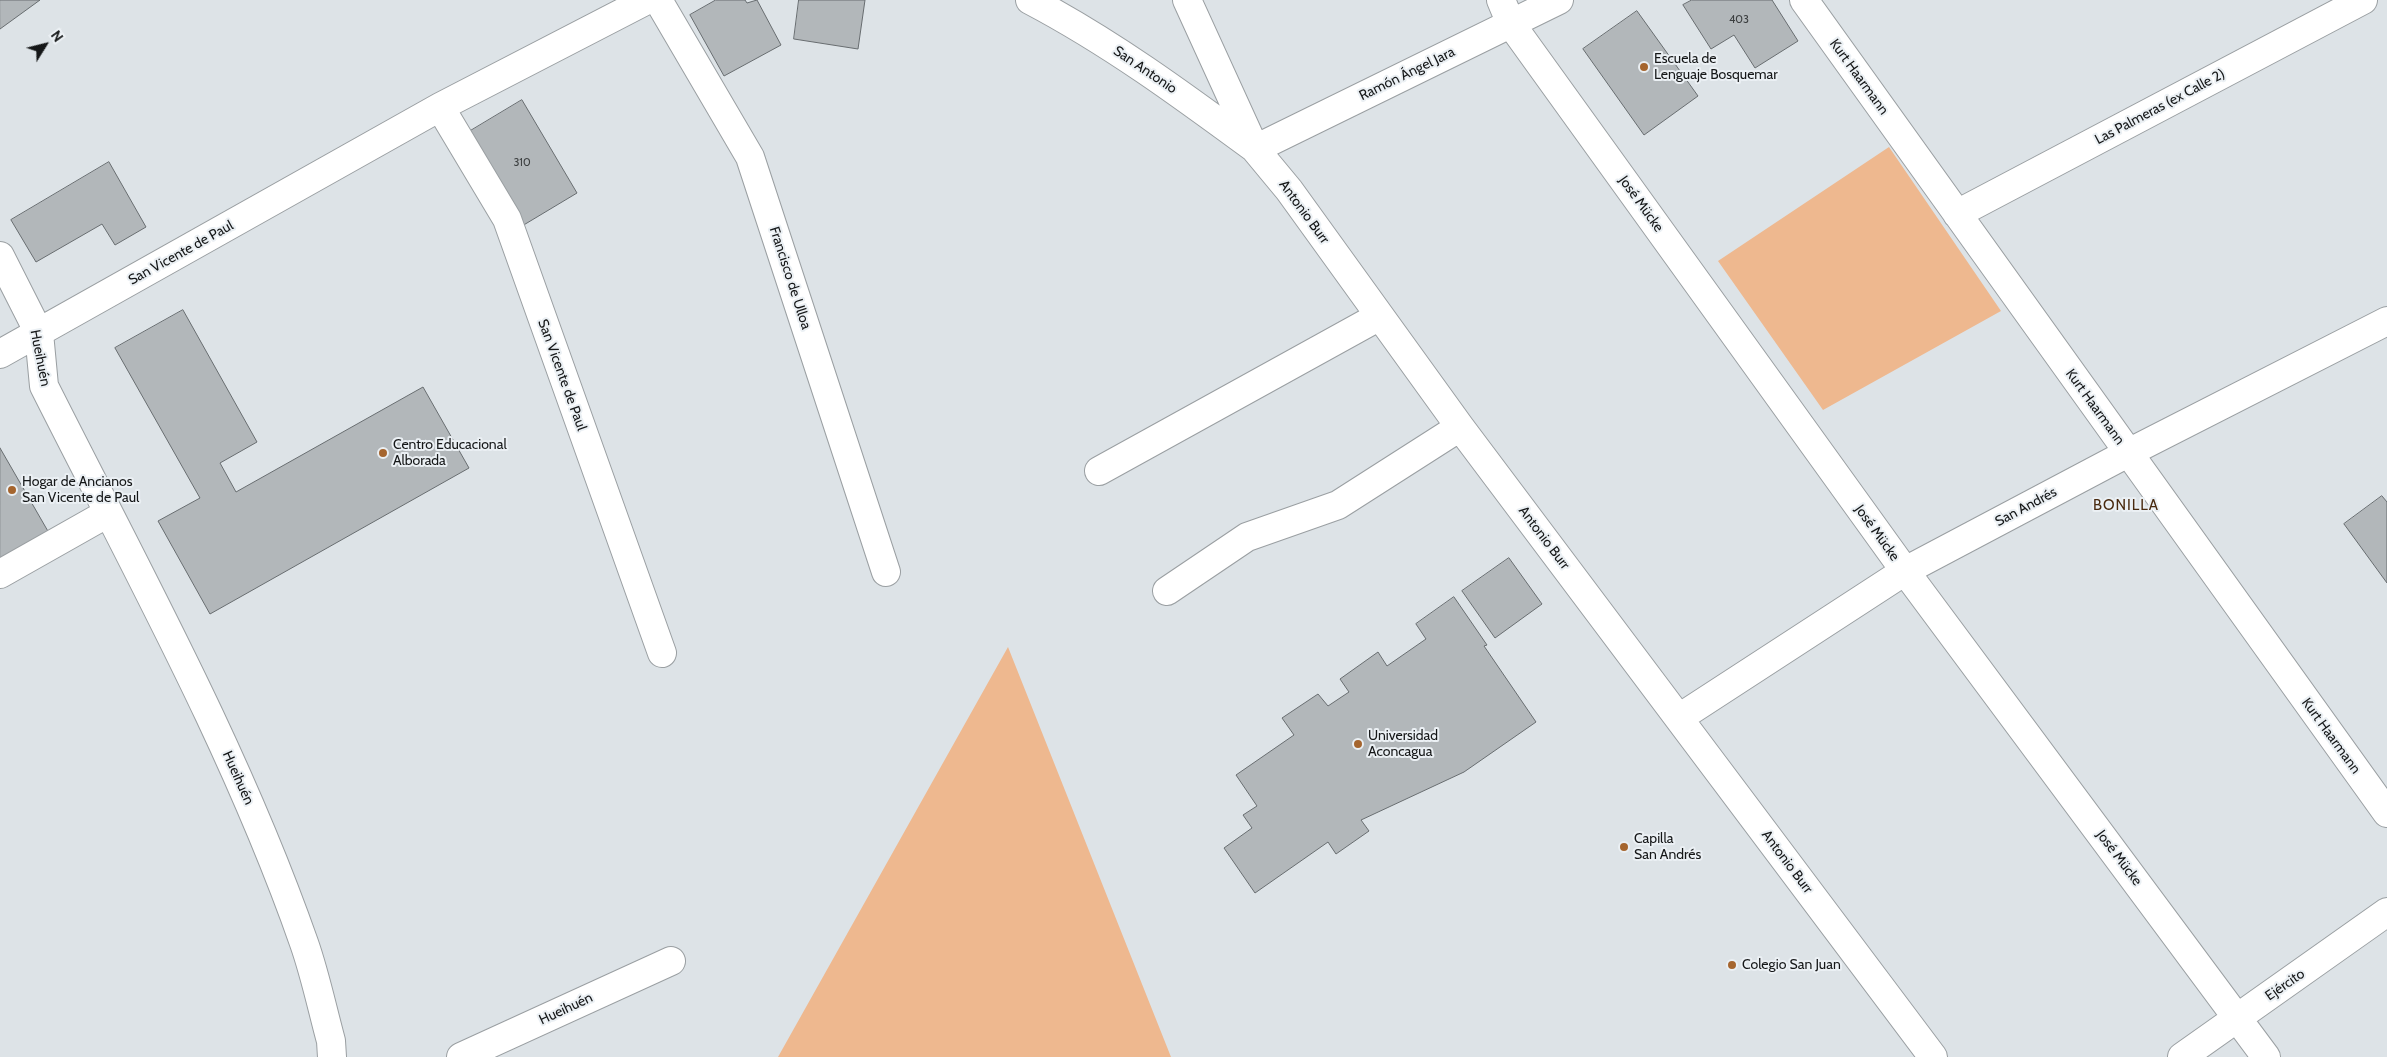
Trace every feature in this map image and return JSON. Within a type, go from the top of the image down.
[{"type":"street","name":"San Vicente de Paul","points":[[0,354],[440,107],[647,0]]},
{"type":"street","name":"Francisco de Ulloa","points":[[658,0],[750,157],[886,572]]},
{"type":"street","name":"San Antonio","points":[[1030,0],[1069,20],[1155,75],[1255,149]]},
{"type":"street","name":"Antonio Burr","points":[[1187,0],[1255,149],[1289,190],[1378,317],[1933,1057]]},
{"type":"street","name":"Ramón Ángel Jara","points":[[1255,149],[1506,12],[1559,0]]},
{"type":"street","name":"Kurt Haarmann","points":[[1804,0],[2387,813]]},
{"type":"street","name":"Las Palmeras (ex Calle 2)","points":[[1957,214],[2363,0]]},
{"type":"street","name":"José Mücke","points":[[1506,12],[1905,571],[2266,1057]]},
{"type":"street","name":"San Vicente de Paul","points":[[440,107],[507,218],[662,653]]},
{"type":"street","name":"Hueihuén","points":[[0,256],[39,333],[44,386],[211,717],[260,828],[305,944],[331,1041],[332,1057]]},
{"type":"street","points":[[1099,471],[1378,317]]},
{"type":"street","name":"San Andrés","points":[[1679,718],[1905,571],[2128,453],[2387,321]]},
{"type":"street","points":[[1166,590],[1246,537],[1338,505],[1460,427]]},
{"type":"street","points":[[0,574],[108,514]]},
{"type":"street","name":"Ejército","points":[[2182,1057],[2387,912]]},
{"type":"street","name":"Hueihuén","points":[[460,1057],[671,961]]},
{"type":"shaded area","points":[[1889,147],[2001,311],[1823,410],[1718,261]]},
{"type":"shaded area","points":[[1008,647],[1171,1057],[778,1057]]},
{"type":"building","points":[[0,0],[40,0],[0,29]]},
{"type":"building","points":[[716,0],[745,0],[747,3],[757,0],[781,45],[724,76],[690,15]]},
{"type":"building","points":[[799,0],[865,0],[858,49],[794,39]]},
{"type":"building","points":[[1692,0],[1772,0],[1798,41],[1755,68],[1734,35],[1711,49],[1683,5]]},
{"type":"building","points":[[1637,11],[1698,96],[1644,135],[1583,49]]},
{"type":"building","points":[[522,100],[577,193],[522,226],[467,133]]},
{"type":"building","points":[[109,162],[146,227],[115,245],[102,224],[36,262],[11,220]]},
{"type":"building","name":"Centro Educacional Alborada","points":[[183,310],[257,442],[220,463],[236,492],[423,387],[469,468],[210,614],[158,521],[200,498],[115,348]]},
{"type":"building","name":"Hogar de Ancianos San Vicente de Paul","points":[[0,448],[49,533],[0,561]]},
{"type":"building","points":[[2382,496],[2387,502],[2387,583],[2344,524]]},
{"type":"building","points":[[1509,558],[1542,604],[1495,638],[1462,591]]},
{"type":"building","points":[[1454,597],[1487,645],[1484,646],[1536,722],[1464,772],[1361,820],[1369,831],[1336,854],[1328,842],[1255,893],[1224,848],[1252,828],[1243,815],[1257,806],[1236,775],[1294,735],[1282,718],[1318,694],[1328,706],[1349,692],[1340,679],[1378,652],[1387,666],[1426,639],[1416,624]]},
{"type":"place","name":"Escuela de Lenguaje Bosquemar","points":[[1644,67]]},
{"type":"place","name":"Centro Educacional Alborada","points":[[383,453]]},
{"type":"place","name":"Hogar de Ancianos San Vicente de Paul","points":[[12,490]]},
{"type":"place","name":"Universidad Aconcagua","points":[[1358,744]]},
{"type":"place","name":"Capilla San Andrés","points":[[1624,847]]},
{"type":"place","name":"Colegio San Juan","points":[[1732,965]]},
{"type":"district","name":"BONILLA","points":[[2126,506]]}]
